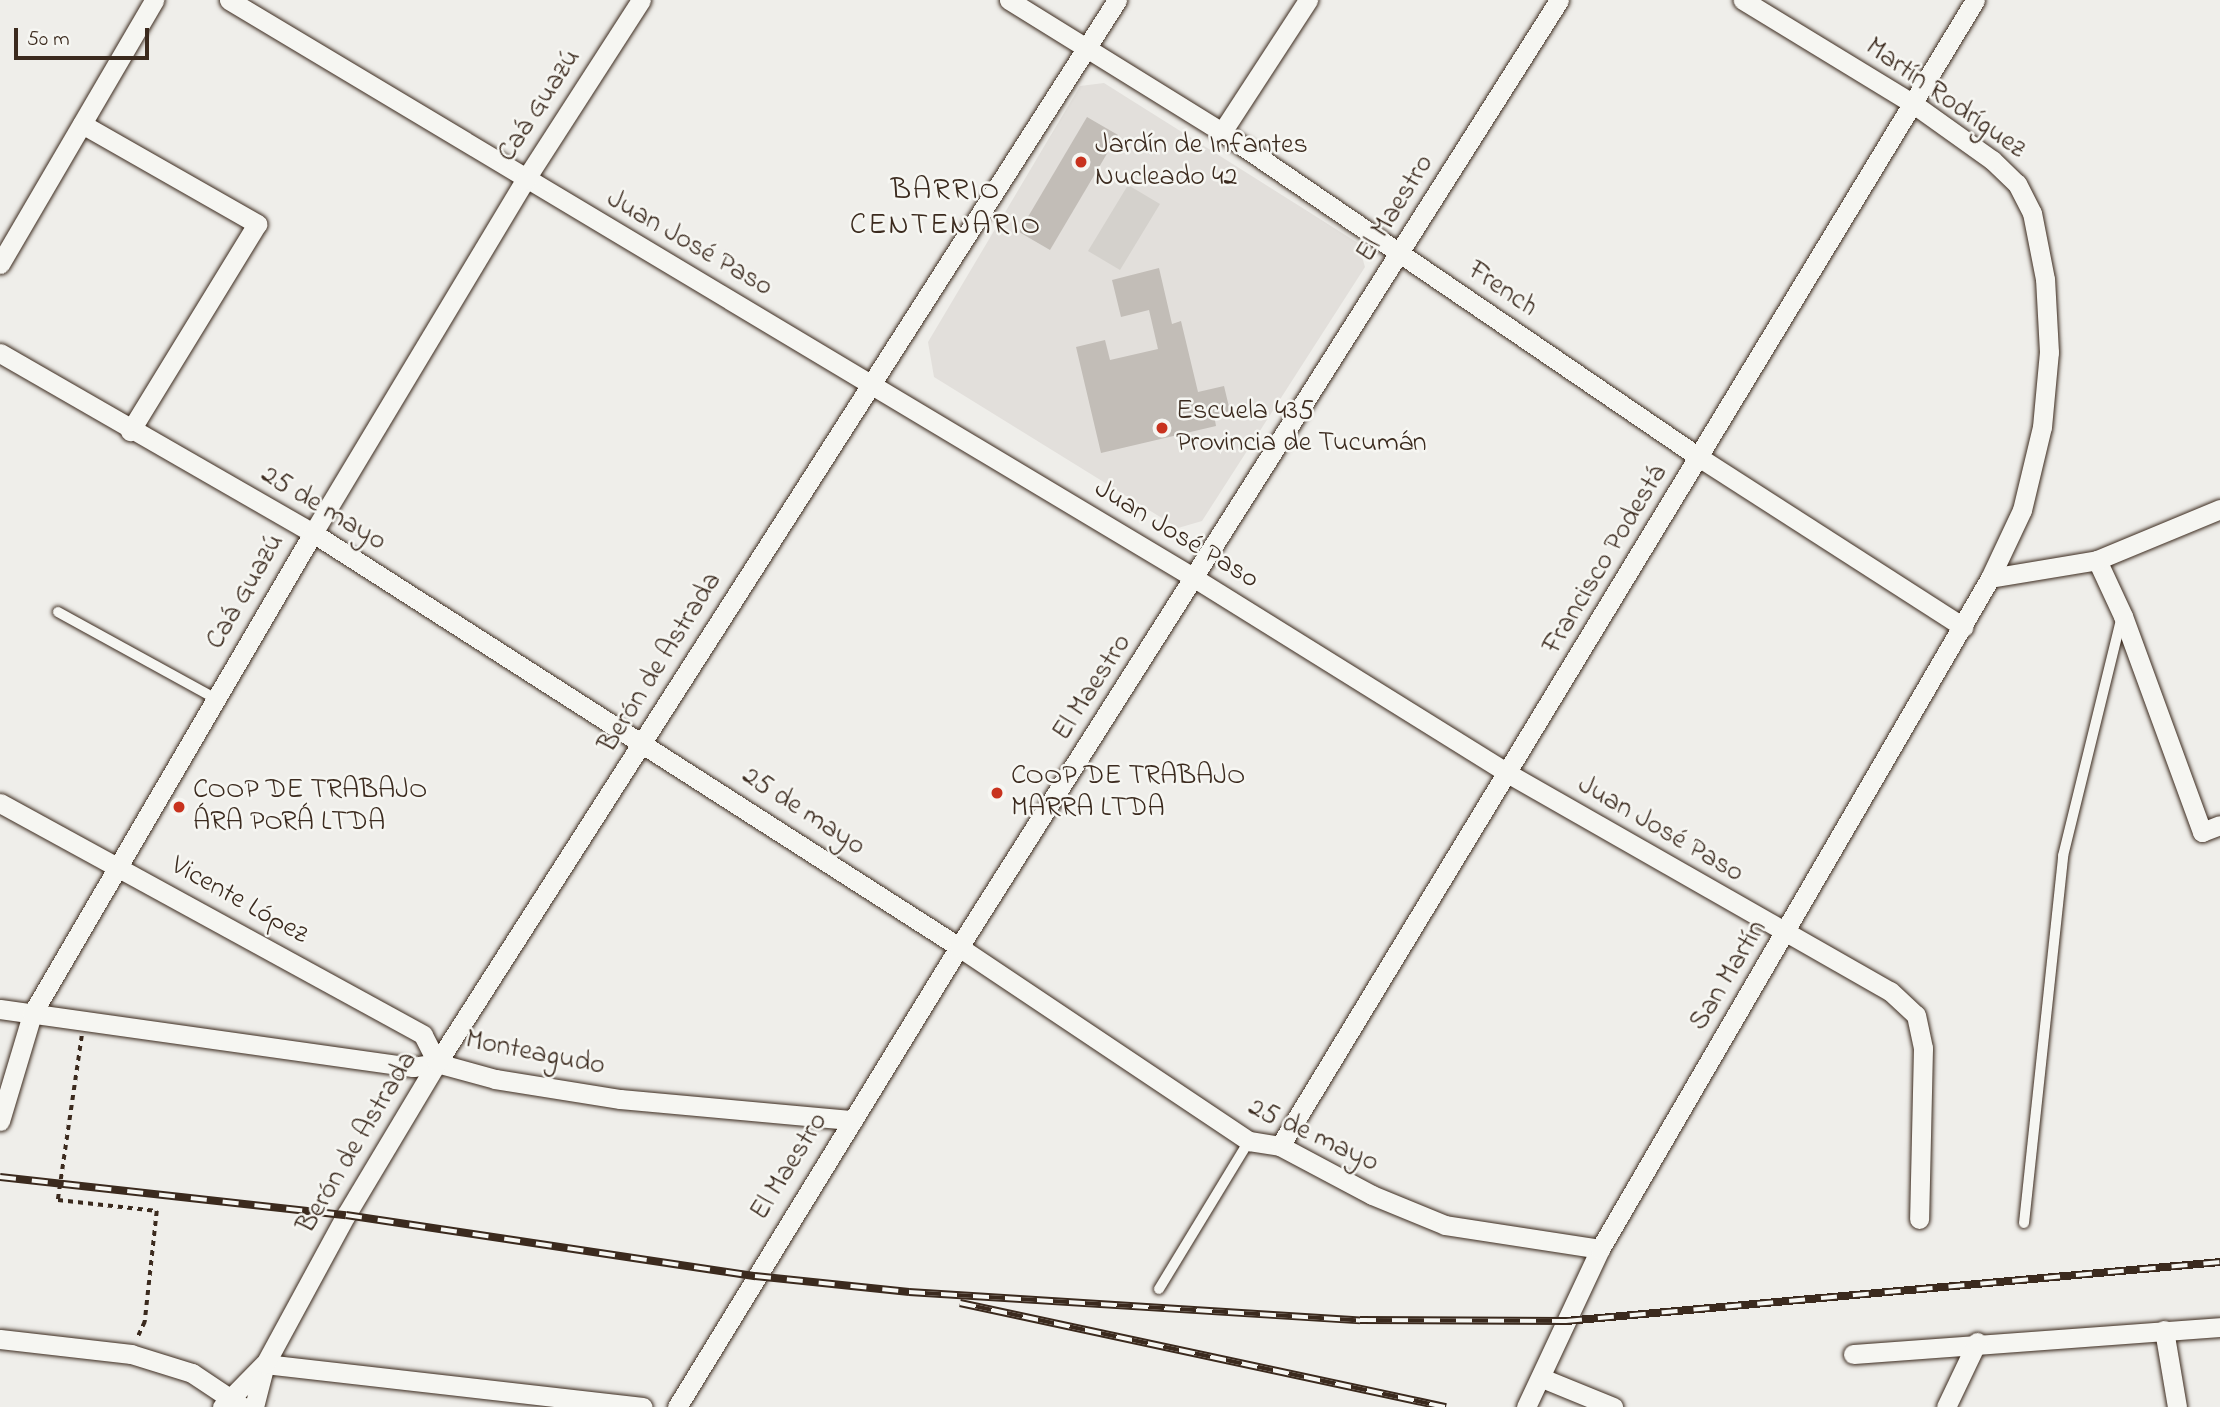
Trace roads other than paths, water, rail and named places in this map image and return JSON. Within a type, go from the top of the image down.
[{"type":"street","points":[[0,264],[154,0]]},
{"type":"street","name":"Juan José Paso","points":[[229,0],[526,180],[872,383],[1196,579],[1509,774],[1786,935],[1889,991],[1916,1015],[1923,1048],[1919,1219]]},
{"type":"street","name":"Caá Guazú","points":[[0,1121],[32,1014],[313,533],[526,180],[641,0]]},
{"type":"street","name":"French","points":[[1009,0],[1223,132],[1700,458],[1963,627]]},
{"type":"street","name":"Berón de Astrada","points":[[265,1364],[345,1215],[437,1063],[1117,0]]},
{"type":"street","points":[[1223,132],[1308,0]]},
{"type":"street","name":"El Maestro","points":[[677,1407],[959,947],[1401,256],[1559,0]]},
{"type":"street","name":"Martín Rodríguez","points":[[1743,0],[1915,105],[1992,160],[2017,184],[2032,213],[2045,279],[2049,352],[2042,427],[2022,510],[1990,578]]},
{"type":"street","name":"Francisco Podestá","points":[[1280,1146],[1915,105],[1975,0]]},
{"type":"street","points":[[82,124],[257,224],[130,431]]},
{"type":"street","name":"25 de mayo","points":[[0,353],[130,431],[313,533],[959,947],[1249,1141],[1280,1146],[1372,1195],[1445,1225],[1600,1249]]},
{"type":"street","points":[[1990,578],[2096,560],[2220,509]]},
{"type":"street","points":[[2096,560],[2123,616],[2211,828]]},
{"type":"street","name":"San Martín","points":[[1526,1407],[1542,1378],[1600,1249],[1786,935],[1990,578]]},
{"type":"street","name":"Vicente López","points":[[0,803],[423,1035],[437,1063]]},
{"type":"street","name":"Monteagudo","points":[[0,1009],[413,1067],[437,1063],[495,1079],[620,1099],[853,1120]]},
{"type":"street","points":[[1853,1354],[1977,1342],[2220,1327]]},
{"type":"street","points":[[2164,1330],[2178,1407]]},
{"type":"street","points":[[0,1339],[131,1354],[192,1373],[231,1404],[265,1364]]},
{"type":"street","points":[[1946,1407],[1977,1342]]},
{"type":"street","points":[[254,1407],[265,1364]]},
{"type":"street","points":[[265,1364],[643,1407]]},
{"type":"street","points":[[1542,1378],[1613,1407]]},
{"type":"lane","points":[[58,612],[216,699]]},
{"type":"lane","points":[[2024,1223],[2063,856],[2123,616]]},
{"type":"lane","points":[[1159,1289],[1249,1141]]},
{"type":"railway","points":[[0,1177],[346,1215],[755,1276],[909,1292],[1360,1320],[1566,1321],[2220,1262]]},
{"type":"railway","points":[[960,1303],[1446,1407]]},
{"type":"place","name":"Jardín de Infantes Nucleado 42","points":[[1081,162]]},
{"type":"place","name":"Escuela 435 Provincia de Tucumán","points":[[1162,428]]},
{"type":"place","name":"COOP DE TRABAJO MARRA LTDA","points":[[997,793]]},
{"type":"place","name":"COOP DE TRABAJO ÁRA PORÁ LTDA","points":[[179,807]]},
{"type":"district","name":"BARRIO CENTENARIO","points":[[946,208]]}]
